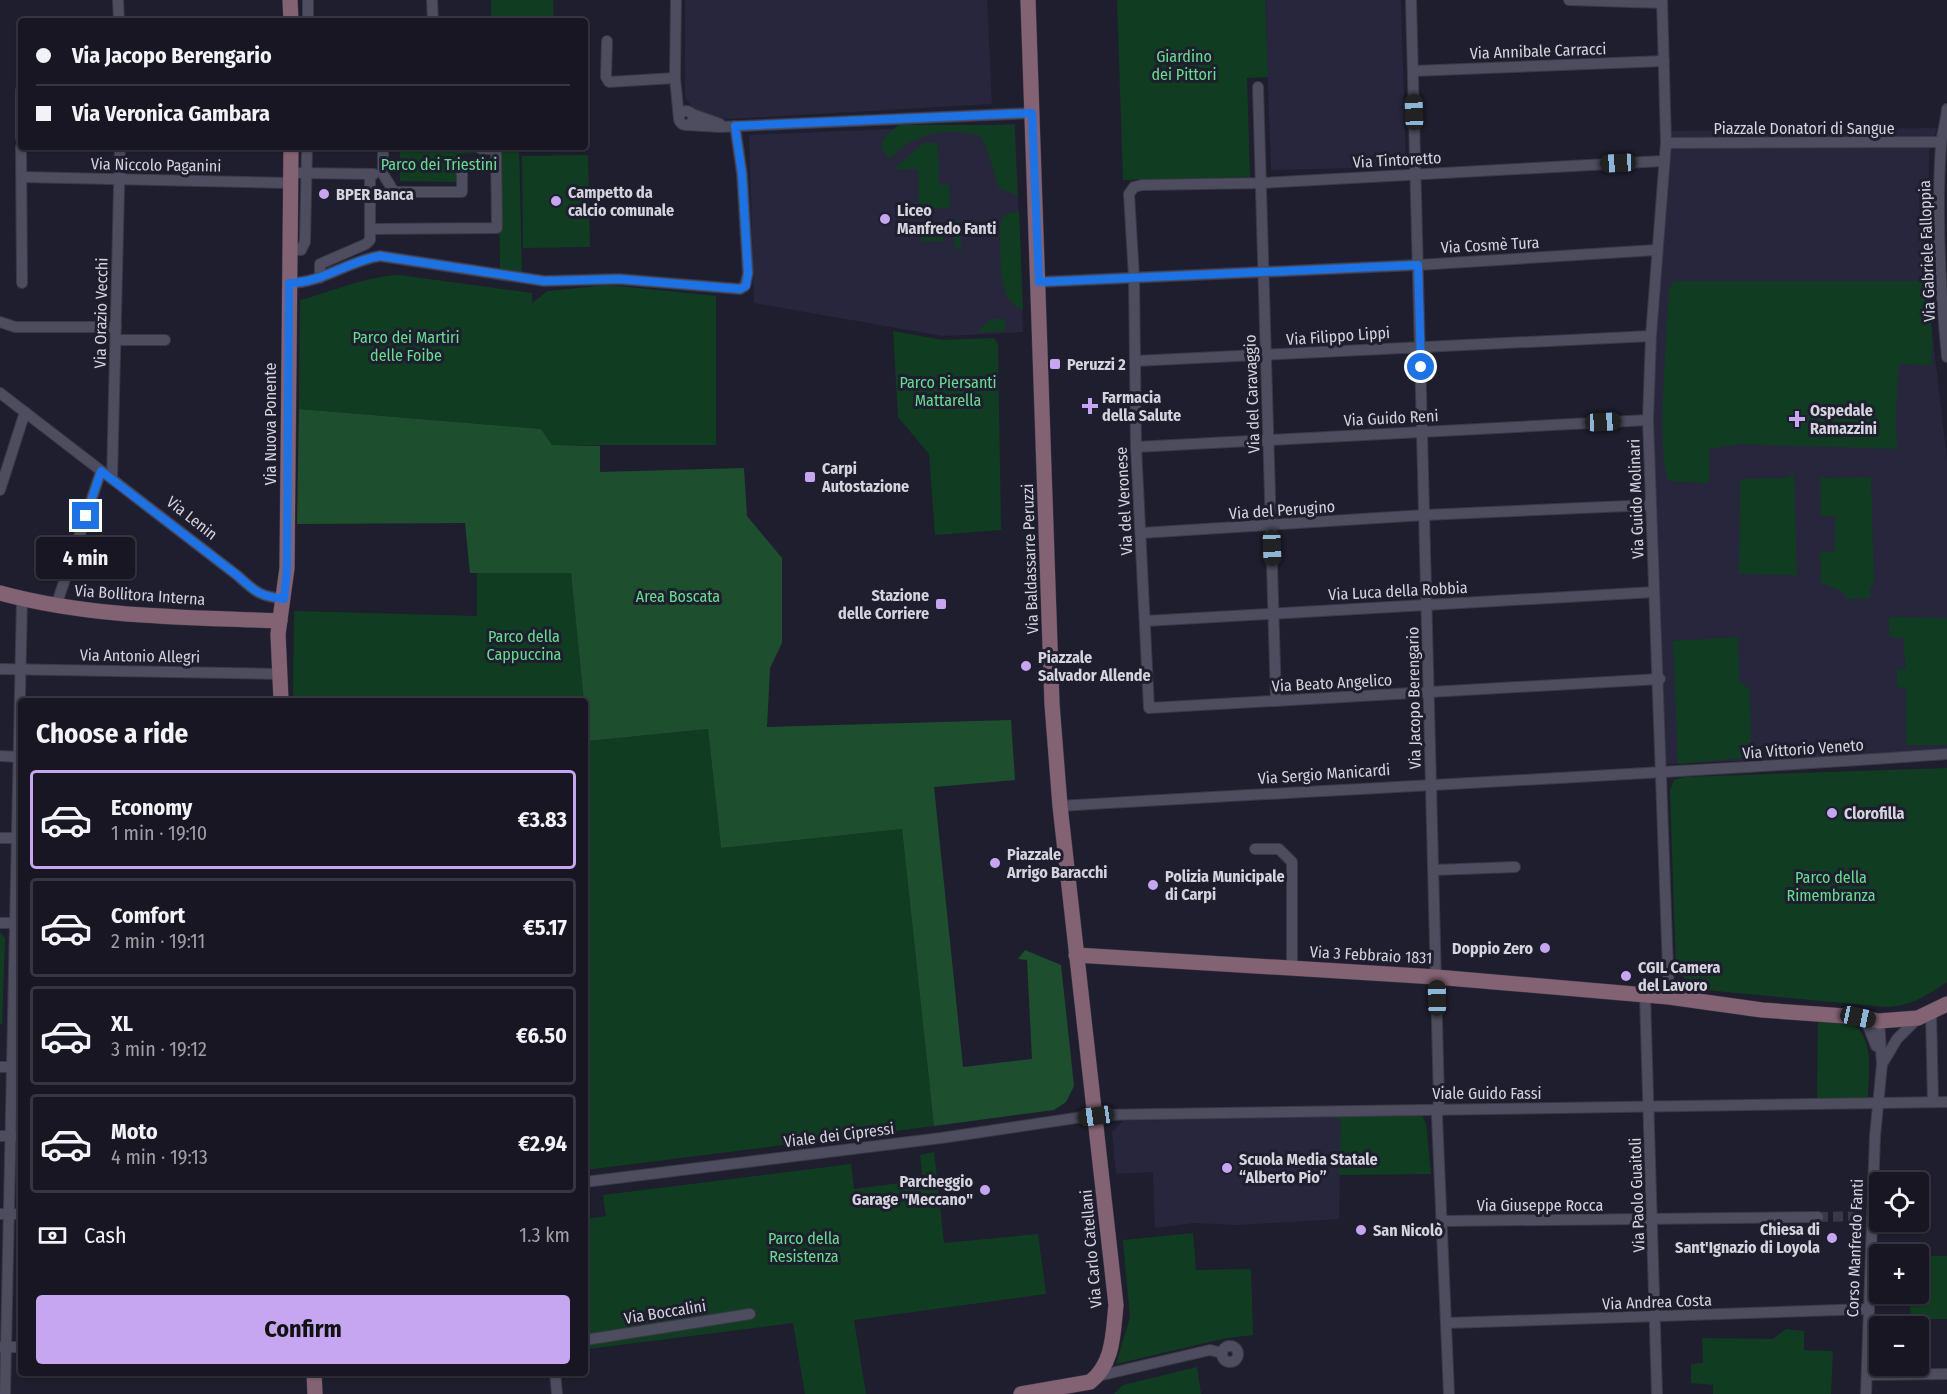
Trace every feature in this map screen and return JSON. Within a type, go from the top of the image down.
[{"type":"street","points":[[118,0],[119,18]]},
{"type":"street","points":[[283,0],[291,18]]},
{"type":"street","points":[[290,0],[291,18]]},
{"type":"street","points":[[308,0],[308,18]]},
{"type":"street","points":[[432,0],[433,18]]},
{"type":"street","points":[[676,0],[675,78],[686,117],[732,126],[1032,113]]},
{"type":"street","name":"Via Baldassarre Peruzzi","points":[[1028,0],[1052,704],[1060,806],[1096,1116]]},
{"type":"street","name":"Via Jacopo Berengario","points":[[1411,0],[1438,1108],[1449,1394]]},
{"type":"street","points":[[1569,0],[1662,1]]},
{"type":"street","name":"Via Guido Molinari","points":[[1662,1],[1666,143],[1656,250],[1648,420],[1654,592],[1660,679],[1669,997]]},
{"type":"street","points":[[607,41],[606,77],[609,82],[675,78]]},
{"type":"street","name":"Via Annibale Carracci","points":[[1413,71],[1664,60]]},
{"type":"street","name":"Via del Caravaggio","points":[[1258,87],[1276,701]]},
{"type":"street","name":"Via Gabriele Falloppia","points":[[1947,111],[1941,142],[1947,357]]},
{"type":"street","points":[[289,283],[307,283],[367,258],[380,256],[544,281],[619,279],[740,289],[746,286],[748,273],[742,174],[732,126]]},
{"type":"street","name":"Piazzale Donatori di Sangue","points":[[1666,143],[1941,142]]},
{"type":"street","points":[[21,150],[22,283]]},
{"type":"street","name":"Via Orazio Vecchi","points":[[112,479],[120,150]]},
{"type":"street","name":"Via Nuova Ponente","points":[[284,599],[287,568],[291,150]]},
{"type":"street","points":[[290,249],[301,250],[305,242],[307,150]]},
{"type":"street","points":[[383,150],[383,174],[394,192],[462,192],[462,165]]},
{"type":"street","points":[[370,229],[497,228],[496,150]]},
{"type":"street","name":"Via Tintoretto","points":[[1134,187],[1262,183],[1663,160]]},
{"type":"street","name":"Via Niccolo Paganini","points":[[22,177],[290,178],[306,173],[383,174]]},
{"type":"street","points":[[320,278],[320,264],[366,244],[370,240],[370,174]]},
{"type":"street","name":"Via del Veronese","points":[[1134,187],[1129,194],[1134,277],[1136,447],[1149,708]]},
{"type":"street","name":"Via Cosmè Tura","points":[[1039,282],[1264,270],[1418,265],[1656,250]]},
{"type":"street","points":[[0,322],[15,327],[117,327]]},
{"type":"street","name":"Via Filippo Lippi","points":[[1135,361],[1651,336]]},
{"type":"street","points":[[117,340],[165,340]]},
{"type":"street","name":"Via Lenin","points":[[0,393],[238,576],[253,591],[260,595],[284,599]]},
{"type":"street","points":[[0,490],[25,412]]},
{"type":"street","name":"Via Guido Reni","points":[[1136,447],[1648,420]]},
{"type":"street","points":[[56,606],[101,471]]},
{"type":"street","name":"Via del Perugino","points":[[1141,533],[1425,515],[1650,505]]},
{"type":"street","name":"Via Luca della Robbia","points":[[1145,621],[1654,592]]},
{"type":"street","name":"Via Bollitora Interna","points":[[0,593],[56,606],[109,614],[280,621]]},
{"type":"street","points":[[21,698],[22,599]]},
{"type":"street","points":[[280,698],[280,621],[284,599]]},
{"type":"street","name":"Via Antonio Allegri","points":[[0,669],[279,674]]},
{"type":"street","name":"Via Beato Angelico","points":[[1149,708],[1660,679]]},
{"type":"street","name":"Via Vittorio Veneto","points":[[1661,774],[1947,754]]},
{"type":"street","points":[[0,756],[18,757]]},
{"type":"street","name":"Via Sergio Manicardi","points":[[1060,806],[1431,783],[1661,774]]},
{"type":"street","points":[[0,838],[18,838]]},
{"type":"street","points":[[1255,849],[1279,849],[1292,862],[1292,969]]},
{"type":"street","points":[[1434,870],[1515,867]]},
{"type":"street","points":[[0,923],[18,923],[17,1067],[10,1136],[10,1214],[3,1347],[5,1394]]},
{"type":"street","name":"Via 3 Febbraio 1831","points":[[1076,955],[1436,977],[1669,997],[1762,1010],[1858,1017],[1879,1021],[1925,1015]]},
{"type":"street","name":"Via Paolo Guaitoli","points":[[1645,995],[1657,1394]]},
{"type":"street","points":[[1882,1064],[1897,1039],[1925,1015],[1947,1004]]},
{"type":"street","points":[[1925,1015],[1933,1102]]},
{"type":"street","points":[[1858,1017],[1867,1023],[1876,1046]]},
{"type":"street","points":[[1879,1021],[1876,1046],[1880,1080]]},
{"type":"street","points":[[1879,1021],[1882,1064],[1880,1080]]},
{"type":"street","points":[[0,1067],[17,1067]]},
{"type":"street","name":"Corso Manfredo Fanti","points":[[1866,1394],[1868,1309],[1866,1216],[1880,1080]]},
{"type":"street","name":"Viale Guido Fassi","points":[[1096,1116],[1438,1108],[1947,1102]]},
{"type":"street","name":"Viale dei Cipressi","points":[[588,1182],[941,1138],[1096,1116]]},
{"type":"street","name":"Via Carlo Catellani","points":[[1094,1384],[1112,1349],[1116,1305],[1096,1116]]},
{"type":"street","name":"Via Giuseppe Rocca","points":[[1443,1221],[1818,1217]]},
{"type":"street","name":"Via Andrea Costa","points":[[1447,1323],[1868,1309]]},
{"type":"street","name":"Via Boccalini","points":[[588,1340],[750,1314]]},
{"type":"street","points":[[1021,1394],[1094,1384],[1210,1350],[1221,1353]]},
{"type":"street","points":[[1867,1375],[1947,1374]]},
{"type":"street","points":[[314,1376],[315,1394]]},
{"type":"street","points":[[555,1376],[557,1394]]},
{"type":"shaded area","points":[[685,0],[987,0],[992,104],[727,119],[710,117],[694,110],[685,97]]},
{"type":"shaded area","points":[[1265,0],[1401,0],[1406,167],[1271,170]]},
{"type":"shaded area","name":"Liceo Manfredo Fanti","points":[[1015,124],[1023,332],[943,336],[754,303],[749,135]]},
{"type":"shaded area","name":"Ospedale Ramazzini","points":[[1937,128],[1929,152],[1928,262],[1932,332],[1947,458],[1947,752],[1665,764],[1649,468],[1661,181],[1669,131]]},
{"type":"shaded area","name":"Scuola Media Statale “Alberto Pio”","points":[[1336,1116],[1341,1123],[1339,1219],[1238,1225],[1194,1223],[1155,1228],[1153,1172],[1116,1174],[1112,1132],[1123,1121]]},
{"type":"green space","points":[[491,0],[553,0],[554,18],[491,18]]},
{"type":"green space","name":"Giardino dei Pittori","points":[[1117,0],[1265,0],[1268,77],[1247,78],[1250,177],[1123,180]]},
{"type":"green space","points":[[898,125],[1014,125],[1018,196],[999,188],[985,144],[979,135],[955,132],[931,134],[910,142],[892,157],[887,157],[881,146],[885,137]]},
{"type":"green space","points":[[923,143],[938,143],[939,185],[949,185],[950,208],[919,209],[918,169],[894,169]]},
{"type":"green space","name":"Parco dei Triestini","points":[[400,150],[479,150],[479,153],[458,154],[458,182],[400,181]]},
{"type":"green space","name":"Parco dei Triestini","points":[[499,150],[519,150],[522,273],[500,269]]},
{"type":"green space","name":"Campetto da calcio comunale","points":[[588,155],[590,247],[523,248],[522,156]]},
{"type":"green space","points":[[1019,211],[1023,309],[1014,305],[1008,297],[1000,260],[1000,224],[1004,215]]},
{"type":"green space","points":[[953,221],[960,221],[961,249],[955,249]]},
{"type":"green space","points":[[943,222],[943,241],[921,242],[920,223]]},
{"type":"green space","name":"Parco dei Martiri delle Foibe","points":[[399,275],[532,293],[532,303],[548,291],[608,285],[716,296],[716,445],[552,445],[541,429],[299,409],[300,300],[361,281]]},
{"type":"green space","points":[[1674,281],[1920,281],[1925,287],[1930,307],[1932,365],[1899,364],[1896,412],[1897,449],[1738,444],[1709,449],[1709,483],[1669,481],[1663,445],[1663,389],[1669,288]]},
{"type":"green space","points":[[992,319],[1005,319],[1005,331],[977,332]]},
{"type":"green space","name":"Parco Piersanti Mattarella","points":[[893,331],[942,340],[994,338],[998,344],[1001,530],[935,535],[929,454],[898,417]]},
{"type":"green space","name":"Area Boscata","points":[[299,409],[541,429],[552,445],[600,446],[600,472],[744,468],[747,516],[782,558],[782,643],[770,668],[767,727],[1011,720],[1015,780],[934,787],[963,1067],[1032,1059],[1027,960],[1018,959],[1025,950],[1061,965],[1074,1086],[1066,1102],[1054,1110],[934,1126],[902,829],[721,848],[708,729],[588,741],[588,698],[584,698],[571,573],[470,573],[465,523],[297,524]]},
{"type":"green space","points":[[1794,473],[1797,575],[1739,574],[1740,479],[1787,478]]},
{"type":"green space","points":[[1871,477],[1874,586],[1870,587],[1870,598],[1846,599],[1843,592],[1821,582],[1820,552],[1835,551],[1835,516],[1821,516],[1820,478]]},
{"type":"green space","name":"Parco della Cappuccina","points":[[477,573],[571,573],[584,698],[293,698],[294,611],[477,616]]},
{"type":"green space","points":[[1889,617],[1947,618],[1947,745],[1906,745],[1906,688],[1897,687],[1897,669],[1906,669],[1903,638],[1889,637]]},
{"type":"green space","points":[[1738,637],[1739,682],[1750,689],[1751,757],[1678,764],[1673,641]]},
{"type":"green space","points":[[708,729],[721,848],[902,829],[934,1126],[588,1170],[588,732],[589,741]]},
{"type":"green space","name":"Parco della Rimembranza","points":[[1947,768],[1947,982],[1918,999],[1903,1005],[1886,1007],[1694,989],[1676,969],[1670,790],[1674,780],[1684,777]]},
{"type":"green space","points":[[0,932],[5,938],[2,1024],[0,1024]]},
{"type":"green space","points":[[1818,1018],[1850,1021],[1864,1037],[1869,1057],[1868,1101],[1817,1101]]},
{"type":"green space","points":[[1422,1115],[1426,1124],[1431,1174],[1338,1175],[1341,1123],[1336,1116]]},
{"type":"green space","name":"Parco della Resistenza","points":[[934,1152],[944,1243],[1038,1234],[1046,1294],[854,1320],[866,1394],[805,1394],[793,1323],[588,1349],[588,1219],[606,1216],[603,1195],[851,1164],[854,1189],[923,1180],[920,1155]]},
{"type":"green space","points":[[1193,1233],[1196,1270],[1251,1269],[1253,1335],[1226,1338],[1116,1364],[1130,1317],[1123,1240]]},
{"type":"green space","points":[[1929,1256],[1947,1256],[1947,1319],[1910,1316],[1911,1304],[1929,1304]]},
{"type":"green space","points":[[1786,1329],[1804,1331],[1804,1350],[1833,1351],[1831,1394],[1713,1394],[1713,1385],[1691,1383],[1691,1364],[1703,1363],[1702,1338],[1773,1339]]},
{"type":"green space","points":[[1197,1367],[1201,1394],[1114,1394],[1123,1385]]},
{"type":"tunnel","points":[[1818,1217],[1860,1216]]},
{"type":"place","name":"BPER Banca","points":[[324,194]]},
{"type":"place","name":"Campetto da calcio comunale","points":[[556,201]]},
{"type":"place","name":"Liceo Manfredo Fanti","points":[[885,219]]},
{"type":"place","name":"Peruzzi 2","points":[[1055,364]]},
{"type":"place","name":"Farmacia della Salute","points":[[1090,406]]},
{"type":"place","name":"Ospedale Ramazzini","points":[[1797,419]]},
{"type":"place","name":"Carpi Autostazione","points":[[810,477]]},
{"type":"place","name":"Stazione delle Corriere","points":[[941,604]]},
{"type":"place","name":"Piazzale Salvador Allende","points":[[1026,666]]},
{"type":"place","name":"Clorofilla","points":[[1832,813]]},
{"type":"place","name":"Piazzale Arrigo Baracchi","points":[[995,863]]},
{"type":"place","name":"Polizia Municipale di Carpi","points":[[1153,885]]},
{"type":"place","name":"Doppio Zero","points":[[1545,948]]},
{"type":"place","name":"CGIL Camera del Lavoro","points":[[1626,976]]},
{"type":"place","name":"Scuola Media Statale “Alberto Pio”","points":[[1227,1168]]},
{"type":"place","name":"Parcheggio Garage \"Meccano\"","points":[[985,1190]]},
{"type":"place","name":"San Nicolò","points":[[1361,1230]]},
{"type":"place","name":"Chiesa di Sant'Ignazio di Loyola","points":[[1832,1238]]},
{"type":"route","points":[[86,516],[101,471],[238,576],[253,591],[260,595],[284,599],[287,568],[289,283],[307,283],[367,258],[380,256],[544,281],[619,279],[740,289],[746,286],[748,273],[742,174],[735,126],[1032,113],[1039,282],[1264,270],[1418,265],[1421,367]]}]
